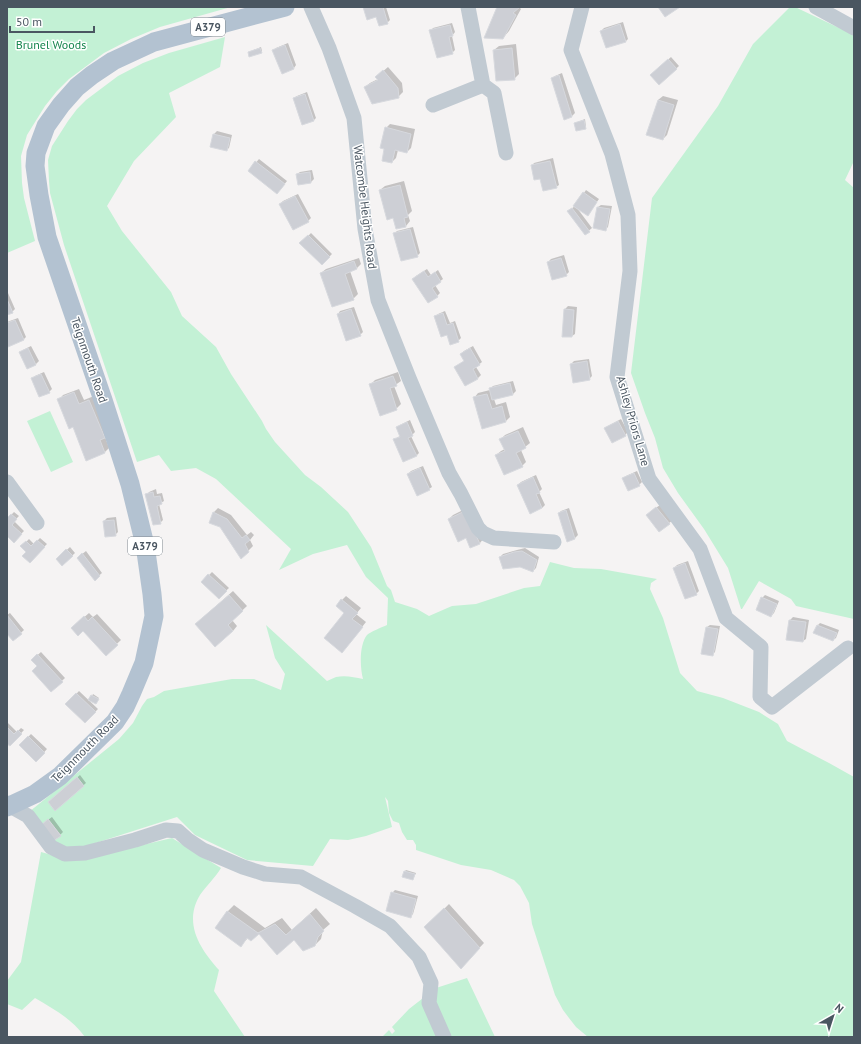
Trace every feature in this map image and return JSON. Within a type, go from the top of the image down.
[{"type":"main road","name":"Teignmouth Road","points":[[8,805],[35,794],[60,776],[115,722],[125,707],[144,663],[154,616],[145,544],[130,484],[47,237],[35,166],[36,153],[46,126],[61,105],[77,87],[113,61],[154,42],[285,7]]},
{"type":"street","name":"Watcombe Heights Road","points":[[311,7],[330,48],[354,118],[365,229],[378,300],[449,473],[462,494],[478,528],[483,533],[494,538],[554,542]]},
{"type":"street","points":[[468,7],[483,85],[494,94],[506,152]]},
{"type":"street","name":"Ashley Priors Lane","points":[[582,7],[571,50],[612,154],[628,215],[630,271],[617,377],[649,479],[700,549],[726,618],[761,647],[760,697],[772,707],[848,648]]},
{"type":"street","points":[[816,7],[854,28]]},
{"type":"street","points":[[433,105],[483,85]]},
{"type":"street","points":[[7,482],[37,523]]},
{"type":"street","points":[[8,805],[28,816],[51,847],[65,854],[84,852],[135,840],[166,830],[178,831],[203,850],[243,867],[265,874],[308,874],[355,906],[390,926],[419,957],[431,983],[429,1003],[444,1037]]},
{"type":"green space","name":"Brunel Woods","points":[[7,7],[231,7],[160,27],[131,39],[104,53],[69,79],[57,91],[45,106],[27,135],[21,156],[24,198],[35,241],[7,253]]},
{"type":"green space","points":[[790,7],[795,7],[854,35],[854,161],[845,180],[854,188],[854,619],[796,606],[791,599],[759,581],[741,609],[728,568],[663,468],[655,438],[631,373],[652,198],[718,106],[753,44]]},
{"type":"green space","points":[[225,37],[220,67],[169,93],[176,117],[134,161],[107,206],[122,231],[171,292],[182,316],[216,347],[231,374],[275,442],[305,475],[321,487],[348,512],[371,547],[395,602],[417,609],[429,616],[452,606],[476,604],[524,588],[540,586],[550,562],[574,568],[601,569],[657,579],[651,583],[650,589],[663,618],[680,673],[697,691],[723,698],[759,712],[778,724],[787,741],[854,777],[854,1037],[588,1037],[576,1027],[563,1010],[555,995],[532,924],[529,903],[520,886],[514,880],[491,870],[461,865],[416,850],[416,845],[413,840],[407,840],[399,823],[393,821],[389,813],[388,801],[385,797],[392,827],[366,836],[348,840],[330,839],[313,866],[247,860],[195,835],[177,817],[80,848],[60,848],[54,845],[29,812],[119,739],[133,723],[147,699],[164,691],[232,679],[254,679],[281,690],[285,674],[275,658],[266,625],[327,681],[343,676],[363,679],[361,669],[361,650],[364,639],[367,635],[387,625],[388,598],[366,577],[347,545],[313,554],[279,570],[291,549],[216,479],[196,468],[171,471],[159,455],[137,462],[64,245],[50,193],[48,160],[52,146],[68,121],[86,100],[118,76],[143,63],[169,53]],"holes":[[[77,778],[84,786],[55,810],[48,802]],[[48,819],[61,835],[53,841],[41,825]]]},
{"type":"green space","points":[[50,411],[73,462],[51,472],[27,421]]},
{"type":"green space","points":[[172,838],[221,868],[200,895],[195,905],[193,916],[194,925],[200,944],[219,970],[214,991],[245,1037],[85,1037],[68,1019],[35,998],[22,1010],[7,1004],[7,981],[21,962],[41,852],[74,861]]},
{"type":"green space","points":[[467,978],[495,1037],[382,1037],[389,1030],[392,1034],[395,1031],[392,1027],[409,1009],[436,988]]},
{"type":"building","points":[[363,7],[383,7],[388,24],[379,26],[376,17],[367,20]]},
{"type":"building","points":[[497,7],[520,7],[513,13],[516,15],[503,39],[484,38]]},
{"type":"building","points":[[658,7],[680,7],[665,17]]},
{"type":"building","points":[[620,24],[626,42],[606,48],[600,31]]},
{"type":"building","points":[[450,25],[453,36],[449,37],[453,54],[437,58],[429,30]]},
{"type":"building","points":[[285,45],[294,69],[282,74],[272,50]]},
{"type":"building","points":[[260,48],[262,53],[249,57],[248,52]]},
{"type":"building","points":[[512,48],[515,80],[496,81],[493,50]]},
{"type":"building","points":[[668,59],[677,69],[659,85],[650,75]]},
{"type":"building","points":[[383,70],[398,88],[399,98],[372,104],[364,87],[378,80],[375,77]]},
{"type":"building","points":[[559,75],[572,117],[564,120],[551,78]]},
{"type":"building","points":[[305,94],[314,121],[302,125],[293,98]]},
{"type":"building","points":[[658,100],[674,105],[663,140],[646,135]]},
{"type":"building","points":[[584,120],[586,129],[576,131],[574,123]]},
{"type":"building","points":[[385,127],[411,134],[407,153],[395,150],[392,163],[382,161],[384,149],[380,148]]},
{"type":"building","points":[[213,134],[230,138],[227,151],[210,147]]},
{"type":"building","points":[[255,161],[285,184],[277,194],[248,171]]},
{"type":"building","points":[[550,161],[557,188],[543,191],[540,179],[534,180],[531,165]]},
{"type":"building","points":[[310,172],[311,183],[298,185],[296,174]]},
{"type":"building","points":[[400,185],[408,217],[404,218],[406,227],[396,229],[393,218],[387,220],[379,190]]},
{"type":"building","points":[[583,192],[597,202],[588,216],[573,206]]},
{"type":"building","points":[[295,196],[309,222],[293,230],[279,204]]},
{"type":"building","points":[[597,207],[610,209],[606,231],[593,228]]},
{"type":"building","points":[[572,208],[590,232],[585,235],[567,211]]},
{"type":"building","points":[[410,229],[418,257],[401,261],[393,233]]},
{"type":"building","points":[[308,235],[330,257],[322,265],[299,243]]},
{"type":"building","points":[[561,258],[567,276],[552,280],[547,262]]},
{"type":"building","points":[[354,261],[357,269],[345,274],[354,300],[332,307],[320,273]]},
{"type":"building","points":[[424,271],[428,277],[435,272],[441,282],[432,288],[438,297],[428,303],[412,279]]},
{"type":"building","points":[[7,299],[13,313],[7,315]]},
{"type":"building","points":[[351,309],[361,336],[346,341],[337,314]]},
{"type":"building","points":[[564,309],[574,310],[572,337],[562,337]]},
{"type":"building","points":[[443,313],[447,325],[453,323],[459,342],[450,345],[447,335],[441,337],[434,316]]},
{"type":"building","points":[[15,320],[24,340],[8,347],[7,323]]},
{"type":"building","points":[[28,348],[36,365],[27,369],[19,352]]},
{"type":"building","points":[[470,348],[480,365],[473,369],[478,379],[465,386],[454,367],[464,361],[460,354]]},
{"type":"building","points":[[587,361],[590,380],[573,383],[570,364]]},
{"type":"building","points":[[41,374],[50,393],[39,397],[31,378]]},
{"type":"building","points":[[393,376],[397,386],[390,388],[397,410],[380,416],[369,384]]},
{"type":"building","points":[[510,383],[513,395],[492,400],[489,388]]},
{"type":"building","points":[[74,392],[79,404],[89,400],[105,438],[100,440],[105,453],[86,461],[73,427],[69,429],[57,399]]},
{"type":"building","points":[[487,394],[492,409],[502,406],[506,422],[482,429],[473,397]]},
{"type":"building","points":[[618,421],[626,436],[612,443],[604,428]]},
{"type":"building","points":[[407,422],[413,436],[408,438],[417,456],[403,462],[393,439],[400,437],[396,427]]},
{"type":"building","points":[[518,431],[526,448],[516,453],[523,467],[504,475],[495,455],[505,451],[499,439]]},
{"type":"building","points":[[420,468],[430,490],[417,496],[407,474]]},
{"type":"building","points":[[634,473],[640,486],[628,491],[622,478]]},
{"type":"building","points":[[533,477],[540,493],[536,494],[542,508],[530,514],[517,485]]},
{"type":"building","points":[[153,492],[154,497],[160,496],[162,504],[157,506],[161,524],[153,525],[145,494]]},
{"type":"building","points":[[656,507],[670,524],[659,532],[646,515]]},
{"type":"building","points":[[566,510],[575,539],[567,542],[558,513]]},
{"type":"building","points":[[465,511],[480,544],[470,548],[466,538],[458,542],[448,519]]},
{"type":"building","points":[[213,512],[227,519],[242,538],[246,535],[250,540],[245,544],[249,552],[241,559],[220,527],[209,523]]},
{"type":"building","points":[[11,514],[17,519],[12,525],[22,534],[14,543],[7,536],[7,518]]},
{"type":"building","points":[[114,520],[116,536],[105,537],[103,521]]},
{"type":"building","points":[[37,540],[45,547],[30,563],[22,556],[26,552],[20,546],[26,541],[31,546]]},
{"type":"building","points":[[66,549],[73,556],[62,566],[56,559]]},
{"type":"building","points":[[522,551],[537,560],[533,572],[520,567],[503,569],[499,557]]},
{"type":"building","points":[[82,553],[100,576],[95,581],[77,558]]},
{"type":"building","points":[[685,563],[697,595],[685,599],[673,568]]},
{"type":"building","points":[[208,574],[227,591],[219,599],[201,582]]},
{"type":"building","points":[[229,595],[243,611],[228,625],[233,631],[215,647],[195,624]]},
{"type":"building","points":[[761,597],[777,604],[771,617],[756,610]]},
{"type":"building","points":[[341,599],[358,613],[352,619],[363,627],[342,653],[324,638],[344,613],[336,606]]},
{"type":"building","points":[[7,615],[22,634],[13,641],[7,634]]},
{"type":"building","points":[[84,616],[88,621],[92,617],[118,645],[106,656],[83,631],[78,636],[71,628]]},
{"type":"building","points":[[789,620],[806,622],[803,642],[786,640]]},
{"type":"building","points":[[817,625],[837,633],[833,641],[813,633]]},
{"type":"building","points":[[706,627],[718,629],[713,656],[701,654]]},
{"type":"building","points":[[37,654],[63,682],[51,692],[32,671],[37,666],[31,660]]},
{"type":"building","points":[[76,693],[96,712],[85,723],[65,704]]},
{"type":"building","points":[[91,695],[99,699],[96,704],[88,700]]},
{"type":"building","points":[[7,727],[14,734],[18,730],[22,734],[10,746],[7,744]]},
{"type":"building","points":[[28,736],[45,753],[36,762],[19,745]]},
{"type":"building","points":[[77,777],[84,786],[55,811],[48,802]]},
{"type":"building","points":[[48,819],[61,836],[53,841],[41,825]]},
{"type":"building","points":[[404,871],[415,874],[413,880],[402,877]]},
{"type":"building","points":[[391,892],[416,899],[411,918],[386,911]]},
{"type":"building","points":[[444,908],[480,948],[461,969],[424,927]]},
{"type":"building","points":[[227,911],[258,933],[275,924],[286,935],[310,914],[324,931],[318,937],[315,946],[303,951],[294,940],[277,955],[259,934],[251,941],[247,938],[241,947],[215,928]]}]
